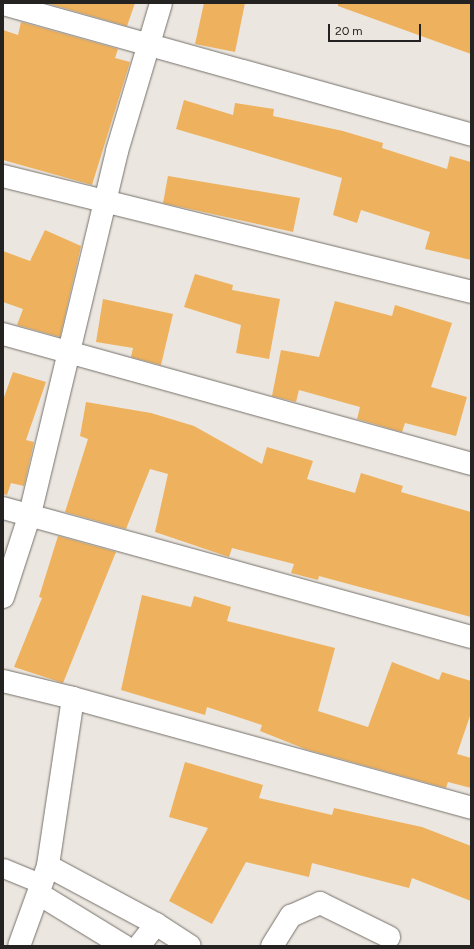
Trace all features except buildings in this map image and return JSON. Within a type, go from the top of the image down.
[{"type":"street","points":[[3,597],[30,514],[105,203],[148,44],[161,3]]},
{"type":"street","points":[[3,4],[471,135]]},
{"type":"street","points":[[3,176],[105,203],[471,292]]},
{"type":"street","points":[[3,334],[68,354],[471,464]]},
{"type":"street","points":[[3,508],[30,514],[471,637]]},
{"type":"street","points":[[3,681],[73,698],[471,808]]},
{"type":"street","points":[[19,946],[43,881],[73,698]]},
{"type":"street","points":[[43,881],[156,924],[190,946]]},
{"type":"street","points":[[43,881],[124,946]]},
{"type":"street","points":[[272,946],[291,916],[320,903],[389,937]]},
{"type":"street","points":[[139,946],[156,924]]},
{"type":"lane","points":[[3,868],[43,881]]}]
